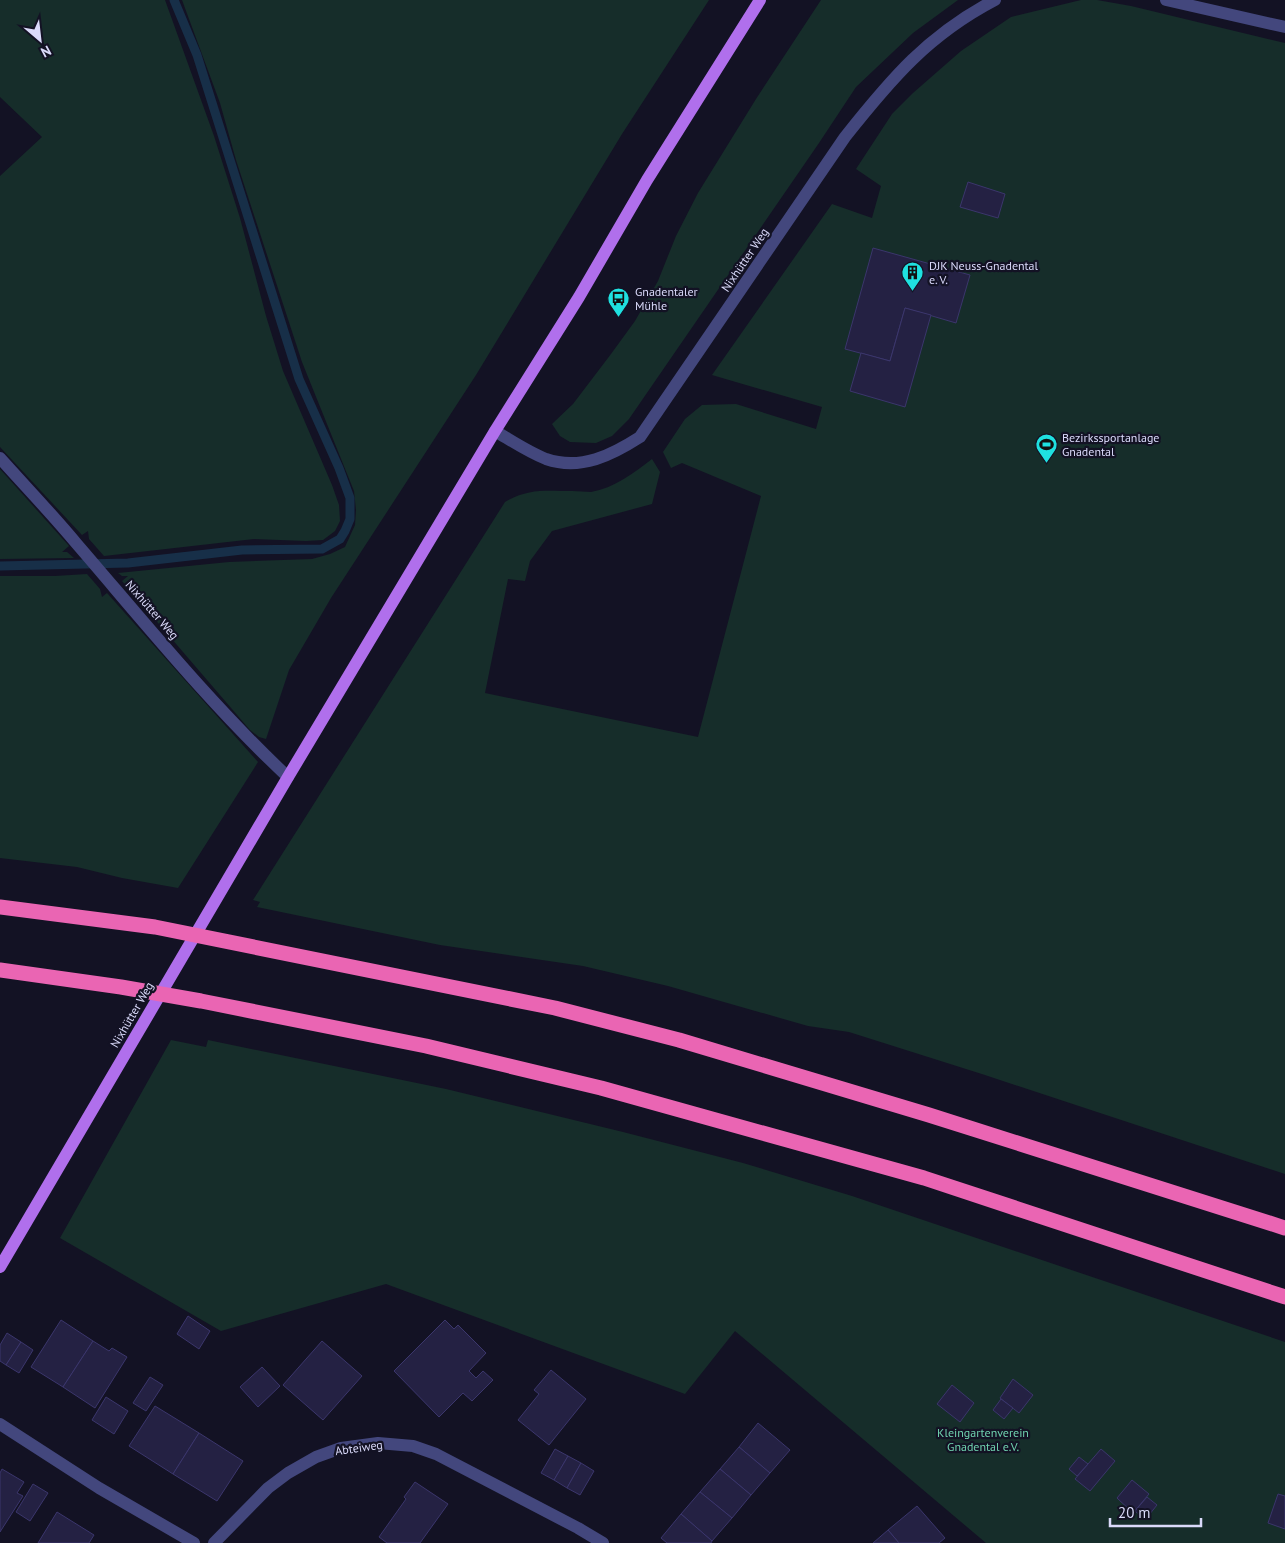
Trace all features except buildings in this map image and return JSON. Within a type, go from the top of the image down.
[{"type":"highway","points":[[0,906],[155,927],[555,1008],[679,1040],[929,1115],[1285,1228]]},
{"type":"highway","points":[[0,970],[121,987],[202,1001],[426,1046],[601,1088],[924,1178],[1285,1297]]},
{"type":"main road","name":"Nixhütter Weg","points":[[0,1267],[288,777],[495,431],[584,289],[647,180],[760,0]]},
{"type":"street","name":"Nixhütter Weg","points":[[495,431],[548,459],[572,463],[595,461],[618,452],[640,437],[845,137],[865,112],[907,64],[930,42],[963,18],[995,0]]},
{"type":"street","points":[[1166,0],[1285,27]]},
{"type":"street","name":"Nixhütter Weg","points":[[0,458],[75,541],[238,729],[288,777]]},
{"type":"street","points":[[0,1424],[99,1488],[194,1543]]},
{"type":"street","name":"Abteiweg","points":[[214,1543],[268,1488],[288,1473],[316,1457],[341,1448],[378,1443],[413,1446],[436,1454],[603,1543]]},
{"type":"green space","points":[[0,0],[165,0],[214,136],[240,218],[283,371],[339,505],[340,521],[335,531],[323,540],[254,539],[104,556],[89,539],[88,531],[82,535],[0,447],[0,176],[42,137],[0,97]]},
{"type":"green space","points":[[182,0],[709,0],[622,134],[476,375],[331,598],[289,670],[266,739],[259,737],[250,730],[122,581],[128,576],[122,576],[118,573],[229,562],[312,559],[345,547],[355,525],[354,491],[302,362],[236,160],[220,103]]},
{"type":"green space","points":[[821,0],[958,0],[913,33],[856,87],[629,419],[612,436],[596,443],[570,442],[560,436],[552,424],[573,404],[635,321],[658,281],[676,236],[698,193],[756,99]]},
{"type":"green space","points":[[1081,0],[1097,0],[1131,6],[1285,43],[1285,1174],[849,1032],[808,1026],[668,986],[583,966],[440,945],[257,907],[260,902],[253,900],[505,502],[522,494],[537,491],[591,492],[599,490],[623,479],[652,459],[660,472],[652,504],[552,531],[530,561],[525,581],[508,579],[485,693],[698,737],[761,496],[682,463],[671,468],[663,452],[685,419],[702,405],[736,404],[816,429],[822,407],[712,375],[832,204],[872,218],[881,186],[856,169],[892,114],[961,51],[1011,17]]},
{"type":"green space","points":[[0,469],[69,546],[62,552],[67,552],[74,558],[0,559]]},
{"type":"green space","points":[[87,574],[100,589],[102,597],[107,593],[258,762],[178,888],[122,878],[77,867],[0,858],[0,576]]},
{"type":"green space","name":"Kleingartenverein Gnadental e.V.","points":[[171,1040],[206,1047],[208,1040],[446,1089],[743,1163],[852,1196],[1285,1342],[1285,1543],[986,1543],[735,1331],[685,1394],[386,1284],[221,1331],[60,1238]]},
{"type":"waterway","points":[[0,566],[128,563],[242,550],[322,549],[340,539],[350,519],[350,498],[339,468],[299,379],[197,55],[174,0]]},
{"type":"place","name":"DJK Neuss-Gnadental e. V.","points":[[913,292]]},
{"type":"place","name":"Gnadentaler Mühle","points":[[619,318]]},
{"type":"place","name":"Bezirkssportanlage Gnadental","points":[[1046,464]]}]
